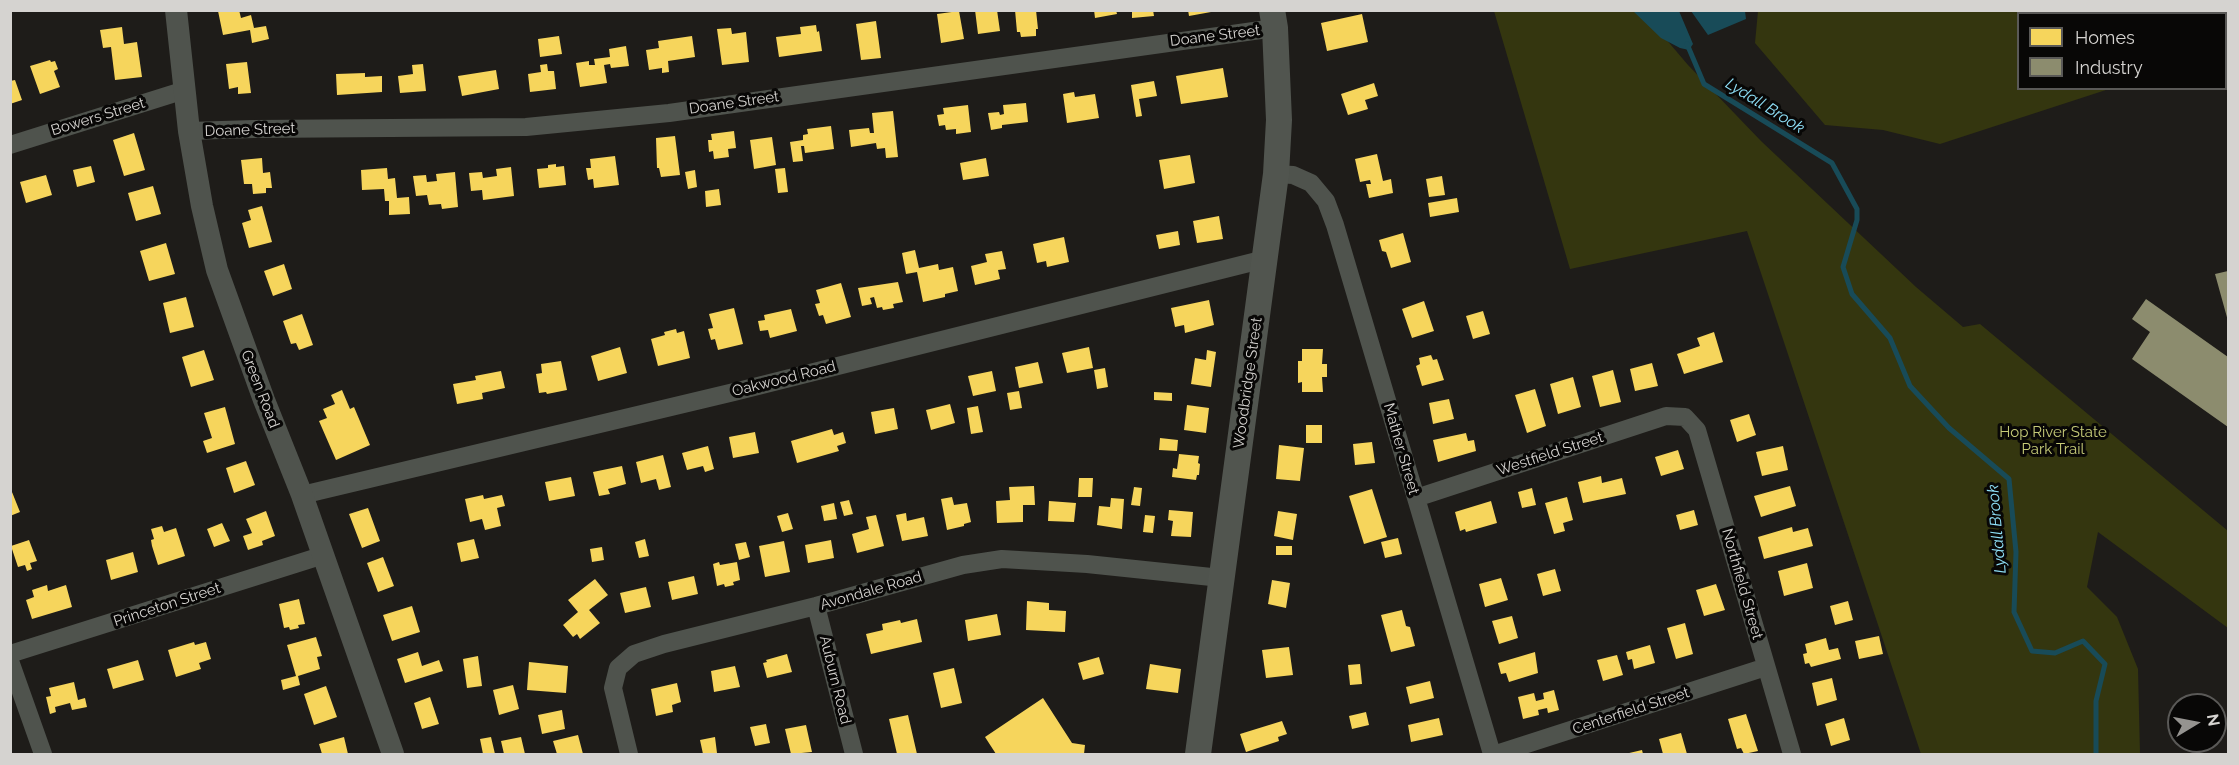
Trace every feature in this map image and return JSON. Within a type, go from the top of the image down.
[{"type":"main road","name":"Woodbridge Street","points":[[1198,754],[1276,174],[1279,120],[1274,19]]},
{"type":"street","name":"Green Road","points":[[176,10],[189,131],[202,206],[217,270],[252,369],[324,555],[393,754]]},
{"type":"street","name":"Doane Street","points":[[189,131],[538,126],[669,113],[1274,19]]},
{"type":"street","name":"Bowers Street","points":[[10,145],[185,90]]},
{"type":"street","name":"Mather Street","points":[[1276,174],[1293,175],[1311,183],[1326,201],[1494,754]]},
{"type":"street","name":"Oakwood Road","points":[[302,495],[734,392],[1265,259]]},
{"type":"street","name":"Westfield Street","points":[[1416,498],[1666,416],[1685,417]]},
{"type":"street","name":"Northfield Street","points":[[1685,417],[1698,430],[1792,754]]},
{"type":"street","name":"Princeton Street","points":[[10,654],[324,555]]},
{"type":"street","name":"Avondale Road","points":[[629,754],[613,688],[618,668],[634,654],[664,644],[816,606],[963,565],[1002,559],[1087,564],[1221,578]]},
{"type":"street","name":"Auburn Road","points":[[816,606],[854,754]]},
{"type":"street","points":[[10,661],[43,754]]},
{"type":"street","name":"Centerfield Street","points":[[1494,754],[1766,667]]},
{"type":"green space","name":"Hop River State Park Trail","points":[[1494,11],[1642,11],[1688,65],[1761,141],[1916,287],[1963,327],[1980,324],[2228,531],[2228,628],[2098,532],[2087,587],[2117,617],[2138,669],[2140,754],[1921,754],[1747,231],[1570,269]]},
{"type":"green space","points":[[1758,11],[2116,12],[2017,12],[2017,90],[2106,90],[1940,144],[1883,130],[1825,125],[1755,43]]},
{"type":"water","points":[[1633,11],[1679,11],[1693,44],[1689,50],[1661,38]]},
{"type":"water","points":[[1691,11],[1745,11],[1746,19],[1708,35]]},
{"type":"building: Homes","points":[[239,10],[241,18],[251,15],[254,28],[266,26],[269,39],[252,43],[250,30],[223,35],[218,11]]},
{"type":"building: Homes","points":[[975,10],[997,10],[1000,31],[978,34]]},
{"type":"building: Homes","points":[[1015,10],[1036,10],[1038,29],[1036,29],[1036,36],[1021,37],[1020,32],[1017,32]]},
{"type":"building: Homes","points":[[1094,10],[1116,10],[1117,14],[1095,18]]},
{"type":"building: Homes","points":[[1132,10],[1153,10],[1154,16],[1132,18]]},
{"type":"building: Homes","points":[[1188,10],[1211,10],[1211,12],[1189,16]]},
{"type":"building: Homes","points":[[959,11],[964,39],[941,43],[937,14]]},
{"type":"building: Homes","points":[[1362,14],[1368,42],[1327,51],[1321,23]]},
{"type":"building: Homes","points":[[876,21],[881,58],[861,60],[856,24]]},
{"type":"building: Homes","points":[[816,25],[822,51],[779,57],[776,37],[801,34],[800,27]]},
{"type":"building: Homes","points":[[122,27],[124,44],[137,42],[142,77],[115,80],[111,47],[103,48],[100,30]]},
{"type":"building: Homes","points":[[731,28],[732,34],[746,32],[749,62],[722,65],[717,29]]},
{"type":"building: Homes","points":[[559,36],[562,54],[540,57],[538,39]]},
{"type":"building: Homes","points":[[692,36],[695,57],[668,61],[669,72],[662,73],[662,68],[649,70],[646,50],[659,48],[658,41]]},
{"type":"building: Homes","points":[[626,46],[629,66],[611,68],[610,64],[604,65],[607,83],[580,87],[576,63],[589,61],[589,65],[595,65],[594,59],[610,57],[609,49]]},
{"type":"building: Homes","points":[[50,60],[55,61],[58,69],[54,71],[60,87],[40,94],[30,66]]},
{"type":"building: Homes","points":[[247,62],[251,93],[238,94],[238,87],[229,89],[226,64]]},
{"type":"building: Homes","points":[[423,64],[426,91],[400,93],[398,76],[413,74],[412,65]]},
{"type":"building: Homes","points":[[547,64],[548,71],[554,71],[556,89],[530,92],[528,74],[541,72],[540,65]]},
{"type":"building: Homes","points":[[1223,68],[1228,97],[1181,104],[1176,76]]},
{"type":"building: Homes","points":[[496,70],[499,89],[462,96],[458,76]]},
{"type":"building: Homes","points":[[365,73],[365,77],[382,76],[382,92],[337,95],[336,74]]},
{"type":"building: Homes","points":[[15,80],[22,100],[10,104],[10,81]]},
{"type":"building: Homes","points":[[1154,81],[1157,96],[1139,99],[1142,116],[1136,117],[1131,85]]},
{"type":"building: Homes","points":[[1374,83],[1378,96],[1365,100],[1368,109],[1348,115],[1341,94]]},
{"type":"building: Homes","points":[[1074,92],[1075,97],[1095,94],[1099,118],[1067,123],[1063,94]]},
{"type":"building: Homes","points":[[1026,103],[1028,122],[1002,125],[1002,128],[991,130],[988,113],[1004,114],[1003,105]]},
{"type":"building: Homes","points":[[968,105],[971,132],[956,134],[956,129],[946,130],[945,125],[939,126],[937,115],[944,114],[943,108]]},
{"type":"building: Homes","points":[[893,111],[898,157],[886,158],[885,148],[877,149],[876,143],[851,147],[849,130],[869,128],[870,133],[874,133],[872,113]]},
{"type":"building: Homes","points":[[831,126],[834,149],[805,153],[804,146],[801,146],[803,161],[793,162],[790,142],[803,140],[803,135],[808,134],[807,129]]},
{"type":"building: Homes","points":[[734,131],[736,148],[728,149],[729,157],[714,159],[713,151],[709,152],[708,140],[712,140],[711,134]]},
{"type":"building: Homes","points":[[134,133],[145,170],[124,176],[113,140]]},
{"type":"building: Homes","points":[[675,136],[680,175],[661,177],[659,168],[657,168],[656,138]]},
{"type":"building: Homes","points":[[772,137],[776,165],[754,169],[750,140]]},
{"type":"building: Homes","points":[[1377,154],[1383,181],[1391,179],[1393,193],[1369,198],[1366,184],[1371,184],[1370,180],[1360,182],[1355,159]]},
{"type":"building: Homes","points":[[1190,155],[1195,183],[1164,189],[1159,160]]},
{"type":"building: Homes","points":[[615,156],[619,185],[594,188],[593,179],[588,180],[586,168],[591,168],[590,159]]},
{"type":"building: Homes","points":[[262,158],[263,173],[270,172],[272,188],[266,188],[266,193],[253,194],[252,184],[244,184],[241,160]]},
{"type":"building: Homes","points":[[986,158],[989,176],[963,180],[960,163]]},
{"type":"building: Homes","points":[[556,164],[556,167],[564,166],[566,185],[539,188],[537,169],[548,168],[548,165]]},
{"type":"building: Homes","points":[[91,166],[95,182],[77,187],[73,170]]},
{"type":"building: Homes","points":[[511,167],[514,196],[483,200],[482,190],[471,191],[469,173],[482,172],[483,178],[497,176],[496,169]]},
{"type":"building: Homes","points":[[387,168],[388,179],[395,178],[397,198],[409,197],[410,214],[389,215],[389,201],[385,201],[384,189],[362,190],[361,170]]},
{"type":"building: Homes","points":[[785,168],[788,192],[778,193],[775,169]]},
{"type":"building: Homes","points":[[695,170],[697,187],[688,189],[685,172]]},
{"type":"building: Homes","points":[[455,172],[458,207],[442,209],[441,204],[429,205],[427,195],[416,196],[413,176],[426,175],[427,182],[437,181],[436,174]]},
{"type":"building: Homes","points":[[46,175],[52,195],[26,203],[20,182]]},
{"type":"building: Homes","points":[[1442,176],[1445,195],[1429,197],[1426,179]]},
{"type":"building: Homes","points":[[153,186],[161,214],[136,221],[128,193]]},
{"type":"building: Homes","points":[[719,189],[721,205],[706,207],[705,191]]},
{"type":"building: Homes","points":[[1457,198],[1459,212],[1430,217],[1428,203]]},
{"type":"building: Homes","points":[[262,206],[272,242],[249,248],[242,223],[251,220],[248,210]]},
{"type":"building: Homes","points":[[1219,216],[1223,239],[1197,243],[1193,221]]},
{"type":"building: Homes","points":[[1178,231],[1180,245],[1159,249],[1156,235]]},
{"type":"building: Homes","points":[[1403,233],[1411,262],[1391,268],[1379,240]]},
{"type":"building: Homes","points":[[1064,237],[1069,262],[1047,267],[1046,261],[1037,263],[1033,244]]},
{"type":"building: Homes","points":[[166,243],[175,274],[149,281],[140,251]]},
{"type":"building: Homes","points":[[915,250],[919,268],[938,264],[939,270],[953,267],[958,291],[945,294],[945,297],[923,302],[917,272],[906,274],[902,253]]},
{"type":"building: Homes","points":[[1002,251],[1006,269],[998,270],[1000,279],[975,285],[971,266],[987,262],[985,254]]},
{"type":"building: Homes","points":[[284,264],[292,289],[273,296],[264,271]]},
{"type":"building: Homes","points":[[898,282],[903,302],[893,304],[894,308],[883,310],[882,307],[877,308],[874,297],[870,298],[872,304],[862,306],[858,288]]},
{"type":"building: Homes","points":[[841,283],[851,317],[826,324],[823,315],[819,316],[815,304],[820,303],[816,290]]},
{"type":"building: Homes","points":[[186,297],[194,327],[170,333],[163,303]]},
{"type":"building: Homes","points":[[1209,300],[1214,325],[1185,333],[1184,325],[1175,327],[1171,308]]},
{"type":"building: Homes","points":[[1424,301],[1434,331],[1412,338],[1402,309]]},
{"type":"building: Homes","points":[[734,308],[743,344],[718,350],[715,339],[711,340],[708,329],[713,328],[709,314]]},
{"type":"building: Homes","points":[[791,309],[797,331],[770,338],[768,330],[760,331],[758,321],[765,320],[764,315]]},
{"type":"building: Homes","points":[[1483,311],[1490,334],[1473,339],[1466,316]]},
{"type":"building: Homes","points":[[302,314],[313,345],[299,350],[296,343],[291,344],[283,321]]},
{"type":"building: Homes","points":[[676,329],[677,333],[684,331],[690,358],[658,366],[651,339]]},
{"type":"building: Homes","points":[[1714,332],[1723,362],[1684,374],[1677,354],[1700,346],[1697,338]]},
{"type":"building: Homes","points":[[620,347],[627,373],[598,381],[591,356]]},
{"type":"building: Homes","points":[[1089,347],[1093,368],[1067,373],[1062,353]]},
{"type":"building: Homes","points":[[1302,349],[1323,349],[1322,364],[1327,364],[1327,377],[1322,377],[1323,392],[1302,392],[1302,382],[1298,383],[1298,361],[1302,361]]},
{"type":"building: Homes","points":[[204,350],[214,380],[191,387],[182,357]]},
{"type":"building: Homes","points":[[1207,350],[1216,352],[1211,387],[1191,384],[1195,358],[1206,360]]},
{"type":"building: Homes","points":[[1431,355],[1433,360],[1437,359],[1444,380],[1422,386],[1416,366],[1420,364],[1419,358]]},
{"type":"building: Homes","points":[[561,361],[567,390],[547,394],[546,392],[539,393],[536,374],[542,373],[541,364]]},
{"type":"building: Homes","points":[[1038,362],[1043,383],[1019,388],[1015,367]]},
{"type":"building: Homes","points":[[1652,363],[1658,386],[1635,391],[1630,369]]},
{"type":"building: Homes","points":[[1105,368],[1108,387],[1097,389],[1094,370]]},
{"type":"building: Homes","points":[[1613,370],[1621,402],[1600,407],[1592,376]]},
{"type":"building: Homes","points":[[501,371],[505,388],[482,393],[483,399],[457,404],[453,384],[476,380],[475,376]]},
{"type":"building: Homes","points":[[992,371],[996,391],[973,396],[968,376]]},
{"type":"building: Homes","points":[[1573,377],[1581,407],[1558,414],[1550,384]]},
{"type":"building: Homes","points":[[1535,389],[1546,426],[1527,433],[1515,395]]},
{"type":"building: Homes","points":[[342,390],[350,409],[354,407],[370,445],[336,460],[319,421],[327,418],[323,409],[335,404],[331,395]]},
{"type":"building: Homes","points":[[1019,391],[1022,408],[1010,410],[1007,393]]},
{"type":"building: Homes","points":[[1154,392],[1172,393],[1172,401],[1154,400]]},
{"type":"building: Homes","points":[[1449,399],[1454,419],[1433,424],[1429,403]]},
{"type":"building: Homes","points":[[950,404],[955,423],[931,430],[926,410]]},
{"type":"building: Homes","points":[[1187,405],[1209,408],[1206,433],[1184,430]]},
{"type":"building: Homes","points":[[978,406],[983,432],[971,434],[967,408]]},
{"type":"building: Homes","points":[[225,407],[235,444],[207,453],[203,441],[212,438],[204,413]]},
{"type":"building: Homes","points":[[894,408],[898,429],[875,434],[871,412]]},
{"type":"building: Homes","points":[[1749,414],[1756,435],[1737,442],[1730,420]]},
{"type":"building: Homes","points":[[1306,425],[1322,425],[1322,443],[1306,443]]},
{"type":"building: Homes","points":[[832,429],[834,435],[843,432],[846,443],[837,446],[839,451],[797,463],[791,441]]},
{"type":"building: Homes","points":[[755,432],[759,453],[733,458],[729,437]]},
{"type":"building: Homes","points":[[1466,433],[1468,441],[1474,440],[1476,451],[1438,462],[1433,440]]},
{"type":"building: Homes","points":[[1160,438],[1178,440],[1177,451],[1159,450]]},
{"type":"building: Homes","points":[[1372,442],[1375,463],[1355,465],[1353,444]]},
{"type":"building: Homes","points":[[1279,445],[1304,448],[1300,481],[1276,479]]},
{"type":"building: Homes","points":[[708,446],[714,469],[705,472],[703,466],[687,470],[682,453]]},
{"type":"building: Homes","points":[[1783,446],[1788,470],[1762,476],[1756,452]]},
{"type":"building: Homes","points":[[1678,450],[1684,469],[1661,476],[1655,457]]},
{"type":"building: Homes","points":[[1179,454],[1199,456],[1199,475],[1196,480],[1172,477],[1173,468],[1177,469]]},
{"type":"building: Homes","points":[[663,455],[671,487],[659,490],[656,479],[641,483],[636,462]]},
{"type":"building: Homes","points":[[246,461],[255,485],[234,493],[226,468]]},
{"type":"building: Homes","points":[[622,466],[626,484],[608,489],[610,494],[599,496],[593,472]]},
{"type":"building: Homes","points":[[1601,476],[1602,483],[1622,478],[1626,494],[1583,503],[1578,482]]},
{"type":"building: Homes","points":[[571,477],[575,496],[549,501],[545,482]]},
{"type":"building: Homes","points":[[1079,478],[1093,478],[1092,497],[1078,497]]},
{"type":"building: Homes","points":[[1034,486],[1035,505],[1023,505],[1023,522],[997,523],[996,501],[1010,500],[1009,487]]},
{"type":"building: Homes","points":[[1790,486],[1796,506],[1761,517],[1754,496]]},
{"type":"building: Homes","points":[[10,487],[20,512],[10,516]]},
{"type":"building: Homes","points":[[1134,487],[1142,488],[1140,506],[1131,505]]},
{"type":"building: Homes","points":[[1532,488],[1536,505],[1522,508],[1518,492]]},
{"type":"building: Homes","points":[[1372,489],[1387,537],[1364,544],[1349,496]]},
{"type":"building: Homes","points":[[483,495],[484,499],[502,495],[505,506],[497,508],[501,526],[485,530],[482,519],[470,522],[465,499]]},
{"type":"building: Homes","points":[[952,497],[954,505],[967,503],[971,522],[947,530],[941,499]]},
{"type":"building: Homes","points":[[1567,497],[1573,520],[1563,523],[1565,531],[1554,534],[1545,503]]},
{"type":"building: Homes","points":[[1111,498],[1124,499],[1122,529],[1097,525],[1099,506],[1110,507]]},
{"type":"building: Homes","points":[[849,500],[853,514],[844,516],[840,502]]},
{"type":"building: Homes","points":[[1049,501],[1076,503],[1074,522],[1048,521]]},
{"type":"building: Homes","points":[[1491,501],[1497,523],[1466,532],[1465,529],[1460,531],[1455,512]]},
{"type":"building: Homes","points":[[834,503],[837,519],[824,521],[821,506]]},
{"type":"building: Homes","points":[[368,508],[380,541],[362,548],[349,514]]},
{"type":"building: Homes","points":[[1169,510],[1193,512],[1191,537],[1171,536],[1173,521],[1168,520]]},
{"type":"building: Homes","points":[[1694,510],[1698,525],[1680,530],[1676,515]]},
{"type":"building: Homes","points":[[266,511],[275,536],[262,541],[263,545],[248,550],[243,536],[252,533],[246,519]]},
{"type":"building: Homes","points":[[1278,511],[1297,514],[1293,540],[1274,536]]},
{"type":"building: Homes","points":[[788,513],[793,529],[782,532],[777,516]]},
{"type":"building: Homes","points":[[906,513],[907,521],[924,517],[928,536],[902,541],[896,515]]},
{"type":"building: Homes","points":[[876,515],[884,546],[857,553],[852,534],[869,529],[866,517]]},
{"type":"building: Homes","points":[[1145,515],[1155,516],[1153,533],[1143,532]]},
{"type":"building: Homes","points":[[222,523],[230,541],[214,547],[207,529]]},
{"type":"building: Homes","points":[[162,526],[164,532],[176,528],[185,556],[158,565],[152,546],[151,540],[154,539],[151,529]]},
{"type":"building: Homes","points":[[1792,527],[1793,532],[1808,528],[1813,546],[1764,559],[1758,537]]},
{"type":"building: Homes","points":[[1398,538],[1402,554],[1385,558],[1381,542]]},
{"type":"building: Homes","points":[[474,539],[479,558],[461,562],[457,543]]},
{"type":"building: Homes","points":[[645,539],[649,556],[639,558],[635,542]]},
{"type":"building: Homes","points":[[29,540],[37,561],[30,563],[32,569],[27,571],[25,565],[18,567],[11,546]]},
{"type":"building: Homes","points":[[831,540],[834,558],[808,563],[805,545]]},
{"type":"building: Homes","points":[[784,541],[790,572],[765,577],[759,546]]},
{"type":"building: Homes","points":[[746,542],[750,557],[739,560],[735,544]]},
{"type":"building: Homes","points":[[1276,546],[1292,546],[1292,555],[1276,555]]},
{"type":"building: Homes","points":[[602,547],[604,560],[592,562],[590,549]]},
{"type":"building: Homes","points":[[133,552],[138,572],[111,580],[106,560]]},
{"type":"building: Homes","points":[[383,557],[394,586],[378,592],[367,563]]},
{"type":"building: Homes","points":[[719,562],[720,565],[737,562],[740,580],[733,582],[734,585],[717,586],[713,564]]},
{"type":"building: Homes","points":[[1807,563],[1813,588],[1784,596],[1778,571]]},
{"type":"building: Homes","points":[[1555,569],[1561,591],[1543,596],[1537,574]]},
{"type":"building: Homes","points":[[694,576],[698,594],[672,600],[668,582]]},
{"type":"building: Homes","points":[[1501,578],[1508,600],[1485,607],[1479,584]]},
{"type":"building: Homes","points":[[595,579],[608,595],[589,610],[600,623],[580,639],[577,634],[573,637],[563,625],[578,612],[568,600]]},
{"type":"building: Homes","points":[[1272,580],[1290,583],[1286,608],[1268,604]]},
{"type":"building: Homes","points":[[1716,584],[1725,610],[1704,616],[1696,590]]},
{"type":"building: Homes","points":[[47,585],[48,591],[66,585],[72,607],[32,619],[26,600],[34,597],[32,590]]},
{"type":"building: Homes","points":[[646,587],[651,607],[625,613],[620,593]]},
{"type":"building: Homes","points":[[299,599],[305,624],[290,630],[289,627],[284,628],[279,604]]},
{"type":"building: Homes","points":[[1027,601],[1049,603],[1049,610],[1066,611],[1065,632],[1026,630]]},
{"type":"building: Homes","points":[[1848,601],[1853,620],[1835,625],[1830,606]]},
{"type":"building: Homes","points":[[412,606],[420,632],[392,641],[383,615]]},
{"type":"building: Homes","points":[[1402,610],[1415,646],[1391,652],[1381,615]]},
{"type":"building: Homes","points":[[997,614],[1001,635],[968,641],[965,620]]},
{"type":"building: Homes","points":[[1512,616],[1518,638],[1499,644],[1492,621]]},
{"type":"building: Homes","points":[[917,619],[922,642],[871,654],[866,634],[883,630],[882,624]]},
{"type":"building: Homes","points":[[1685,623],[1693,654],[1676,659],[1667,628]]},
{"type":"building: Homes","points":[[1879,636],[1883,654],[1859,659],[1855,641]]},
{"type":"building: Homes","points":[[316,637],[322,656],[317,657],[320,669],[298,676],[300,685],[283,690],[281,680],[296,676],[287,645]]},
{"type":"building: Homes","points":[[1826,638],[1829,650],[1838,648],[1841,659],[1811,667],[1809,663],[1805,664],[1803,654],[1807,653],[1805,644]]},
{"type":"building: Homes","points":[[194,642],[195,645],[206,642],[211,659],[199,663],[201,669],[176,677],[168,650]]},
{"type":"building: Homes","points":[[1650,645],[1655,663],[1634,669],[1632,659],[1628,660],[1626,652]]},
{"type":"building: Homes","points":[[1289,647],[1293,675],[1266,678],[1262,650]]},
{"type":"building: Homes","points":[[418,652],[422,666],[439,660],[443,671],[405,683],[397,659]]},
{"type":"building: Homes","points":[[1535,652],[1538,673],[1509,682],[1506,673],[1501,674],[1498,663]]},
{"type":"building: Homes","points":[[787,654],[792,672],[767,678],[763,663]]},
{"type":"building: Homes","points":[[1617,655],[1623,675],[1603,681],[1597,660]]},
{"type":"building: Homes","points":[[478,656],[482,686],[467,688],[463,659]]},
{"type":"building: Homes","points":[[1099,657],[1104,674],[1083,680],[1078,663]]},
{"type":"building: Homes","points":[[138,660],[144,680],[113,689],[107,669]]},
{"type":"building: Homes","points":[[529,662],[568,666],[566,693],[527,690]]},
{"type":"building: Homes","points":[[1150,664],[1181,669],[1178,693],[1146,689]]},
{"type":"building: Homes","points":[[1360,664],[1362,684],[1350,685],[1348,665]]},
{"type":"building: Homes","points":[[735,666],[740,687],[714,692],[711,671]]},
{"type":"building: Homes","points":[[954,668],[962,703],[941,708],[933,673]]},
{"type":"building: Homes","points":[[1832,678],[1837,700],[1817,706],[1812,683]]},
{"type":"building: Homes","points":[[1430,681],[1434,698],[1410,704],[1406,687]]},
{"type":"building: Homes","points":[[74,682],[78,700],[85,698],[87,707],[72,710],[70,703],[55,707],[56,712],[50,714],[46,697],[51,696],[49,688]]},
{"type":"building: Homes","points":[[677,683],[681,702],[672,705],[673,712],[656,716],[651,689]]},
{"type":"building: Homes","points":[[513,685],[519,709],[499,715],[493,690]]},
{"type":"building: Homes","points":[[326,686],[337,717],[314,725],[304,694]]},
{"type":"building: Homes","points":[[1554,690],[1559,710],[1548,713],[1547,708],[1538,710],[1539,715],[1523,719],[1518,697],[1534,693],[1536,701],[1544,699],[1543,693]]},
{"type":"building: Homes","points":[[430,697],[439,724],[422,729],[414,703]]},
{"type":"building: Homes","points":[[1043,698],[1072,743],[1085,745],[1084,754],[996,754],[985,737]]},
{"type":"building: Homes","points":[[562,710],[565,729],[542,734],[538,715]]},
{"type":"building: Homes","points":[[1366,712],[1369,725],[1352,729],[1349,716]]},
{"type":"building: Homes","points":[[1746,714],[1758,751],[1744,754],[1741,748],[1737,749],[1728,719]]},
{"type":"building: Homes","points":[[908,715],[917,754],[897,754],[889,719]]},
{"type":"building: Homes","points":[[1439,718],[1443,735],[1411,742],[1408,725]]},
{"type":"building: Homes","points":[[1844,718],[1850,740],[1831,746],[1825,724]]},
{"type":"building: Homes","points":[[1282,721],[1287,734],[1278,737],[1279,741],[1246,752],[1240,734]]},
{"type":"building: Homes","points":[[766,724],[770,743],[755,746],[750,727]]},
{"type":"building: Homes","points":[[806,725],[812,752],[791,754],[785,729]]},
{"type":"building: Homes","points":[[1681,733],[1687,754],[1663,754],[1659,739]]},
{"type":"building: Homes","points":[[578,735],[583,754],[557,754],[553,741]]},
{"type":"building: Homes","points":[[344,737],[348,754],[322,754],[319,744]]},
{"type":"building: Homes","points":[[491,737],[495,754],[483,754],[480,739]]},
{"type":"building: Homes","points":[[521,737],[525,754],[504,754],[501,741]]},
{"type":"building: Homes","points":[[715,737],[717,753],[703,754],[700,740]]},
{"type":"building: Homes","points":[[1642,750],[1643,754],[1625,754]]},
{"type":"building: Industry","points":[[2228,271],[2228,321],[2215,274]]},
{"type":"building: Industry","points":[[2146,299],[2228,357],[2228,427],[2132,359],[2150,332],[2132,319]]},
{"type":"waterway","name":"Lydall Brook","points":[[1687,44],[1704,84],[1832,163],[1857,209],[1857,220],[1843,267],[1852,294],[1890,338],[1910,386],[1949,428],[2009,479],[2016,552],[2014,612],[2032,651],[2055,653],[2083,641],[2105,664],[2096,701],[2096,754]]}]
